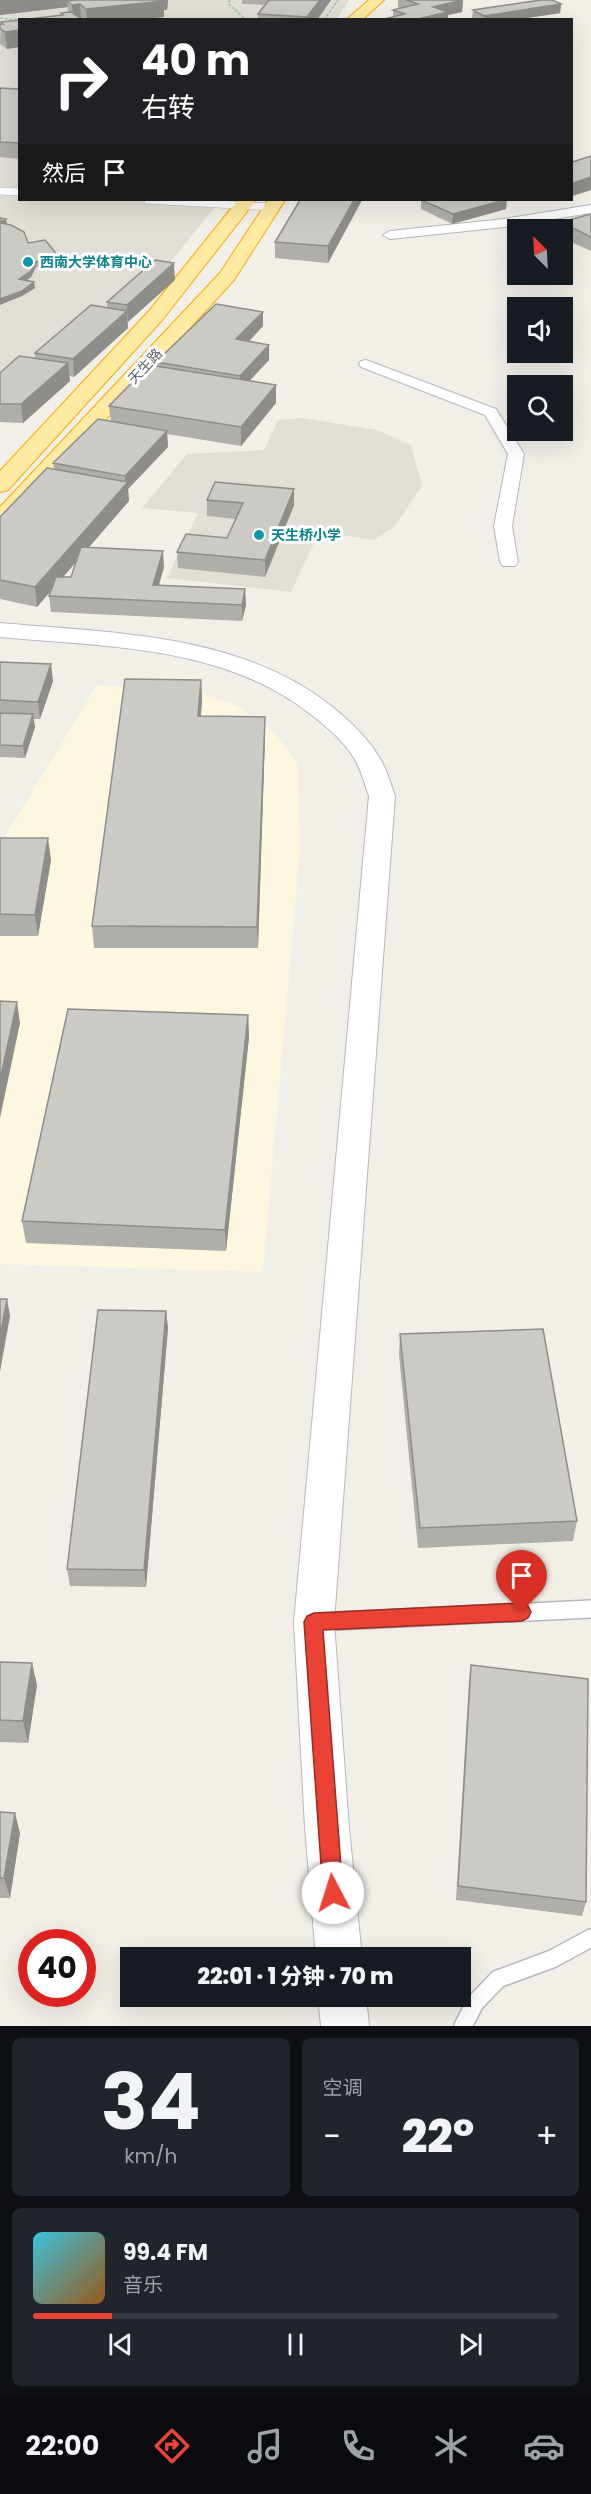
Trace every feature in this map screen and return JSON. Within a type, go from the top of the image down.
[{"type":"highway","points":[[354,18],[377,0]]},
{"type":"highway","points":[[371,18],[390,0]]},
{"type":"highway","name":"天生路","points":[[0,485],[156,315],[245,202]]},
{"type":"highway","name":"天生路","points":[[0,521],[227,276],[273,203]]},
{"type":"street","points":[[390,235],[504,223],[591,209]]},
{"type":"street","points":[[366,364],[491,412],[516,454],[503,526],[509,562]]},
{"type":"street","points":[[0,630],[155,645],[202,653],[244,666],[283,683],[318,704],[344,729],[369,760],[382,796],[314,1622],[327,1828],[338,1947]]},
{"type":"street","points":[[343,2007],[345,2026]]},
{"type":"lane","points":[[0,191],[18,192]]},
{"type":"lane","points":[[196,201],[273,203]]},
{"type":"lane","points":[[314,1622],[591,1609]]},
{"type":"lane","points":[[463,2026],[475,2003],[498,1979],[552,1959],[591,1938]]},
{"type":"path","points":[[230,0],[228,3],[244,18]]},
{"type":"path","points":[[325,18],[338,0]]},
{"type":"path","points":[[0,18],[18,20]]},
{"type":"shaded area","points":[[0,0],[349,0],[338,18],[18,18],[18,201],[220,201],[162,272],[152,272],[0,387]]},
{"type":"shaded area","points":[[302,418],[377,430],[411,445],[422,486],[394,527],[374,540],[319,532],[291,592],[167,578],[198,513],[142,508],[187,454],[264,450],[278,420]]},
{"type":"shaded area","points":[[97,685],[203,694],[237,706],[274,732],[298,764],[300,853],[263,1272],[0,1264],[0,845]]},
{"type":"building","points":[[269,0],[320,0],[307,17],[258,14]]},
{"type":"building","points":[[406,0],[463,0],[433,7],[448,12],[422,18],[388,18],[405,14],[393,10],[418,4]]},
{"type":"building","points":[[552,0],[561,4],[484,16],[473,10]]},
{"type":"building","points":[[67,1],[164,1],[86,9],[80,4],[72,5]]},
{"type":"building","points":[[71,12],[80,18],[38,18],[63,15],[61,13]]},
{"type":"building","points":[[18,20],[18,30],[5,32],[0,29],[0,24],[3,24],[1,22]]},
{"type":"building","points":[[0,88],[17,89],[18,143],[0,142]]},
{"type":"building","points":[[591,156],[591,177],[573,183],[573,162]]},
{"type":"building","points":[[299,201],[353,201],[328,246],[275,242]]},
{"type":"building","points":[[423,201],[501,201],[453,214]]},
{"type":"building","points":[[591,214],[591,237],[573,228],[572,219]]},
{"type":"building","name":"西南大学体育中心","points":[[0,223],[11,225],[24,232],[28,243],[45,240],[55,252],[54,262],[36,262],[31,271],[19,279],[34,282],[22,291],[0,299]]},
{"type":"building","points":[[155,260],[174,263],[127,305],[107,302]]},
{"type":"building","points":[[216,304],[263,312],[236,339],[269,345],[240,376],[156,362]]},
{"type":"building","points":[[91,305],[127,311],[73,359],[35,353]]},
{"type":"building","points":[[19,356],[68,363],[21,404],[0,404],[0,373]]},
{"type":"building","points":[[149,365],[276,385],[241,427],[109,406]]},
{"type":"building","points":[[98,419],[167,431],[125,476],[53,463]]},
{"type":"building","points":[[47,468],[128,482],[35,587],[0,580],[0,517]]},
{"type":"building","points":[[215,482],[294,489],[265,560],[177,552],[186,534],[227,538],[243,503],[207,500]]},
{"type":"building","points":[[81,547],[163,551],[153,585],[245,589],[242,605],[49,596],[56,577],[71,577]]},
{"type":"building","points":[[0,662],[51,664],[38,702],[0,700]]},
{"type":"building","points":[[125,679],[201,680],[198,716],[265,717],[257,927],[92,926]]},
{"type":"building","points":[[0,713],[33,714],[23,746],[0,745]]},
{"type":"building","points":[[0,838],[48,838],[35,915],[0,914]]},
{"type":"building","points":[[0,1001],[17,1002],[0,1080]]},
{"type":"building","points":[[68,1009],[248,1015],[225,1230],[22,1221]]},
{"type":"building","points":[[0,1299],[7,1299],[0,1336]]},
{"type":"building","points":[[98,1310],[166,1311],[144,1570],[67,1569]]},
{"type":"building","points":[[543,1329],[577,1521],[420,1528],[400,1334]]},
{"type":"building","points":[[0,1662],[32,1663],[23,1721],[0,1720]]},
{"type":"building","points":[[471,1665],[588,1679],[586,1902],[458,1886]]},
{"type":"building","points":[[0,1812],[15,1813],[4,1878],[0,1878]]},
{"type":"place","name":"西南大学体育中心","points":[[28,262]]},
{"type":"place","name":"天生桥小学","points":[[259,535]]},
{"type":"route","points":[[333,1893],[314,1622],[522,1612]]}]
